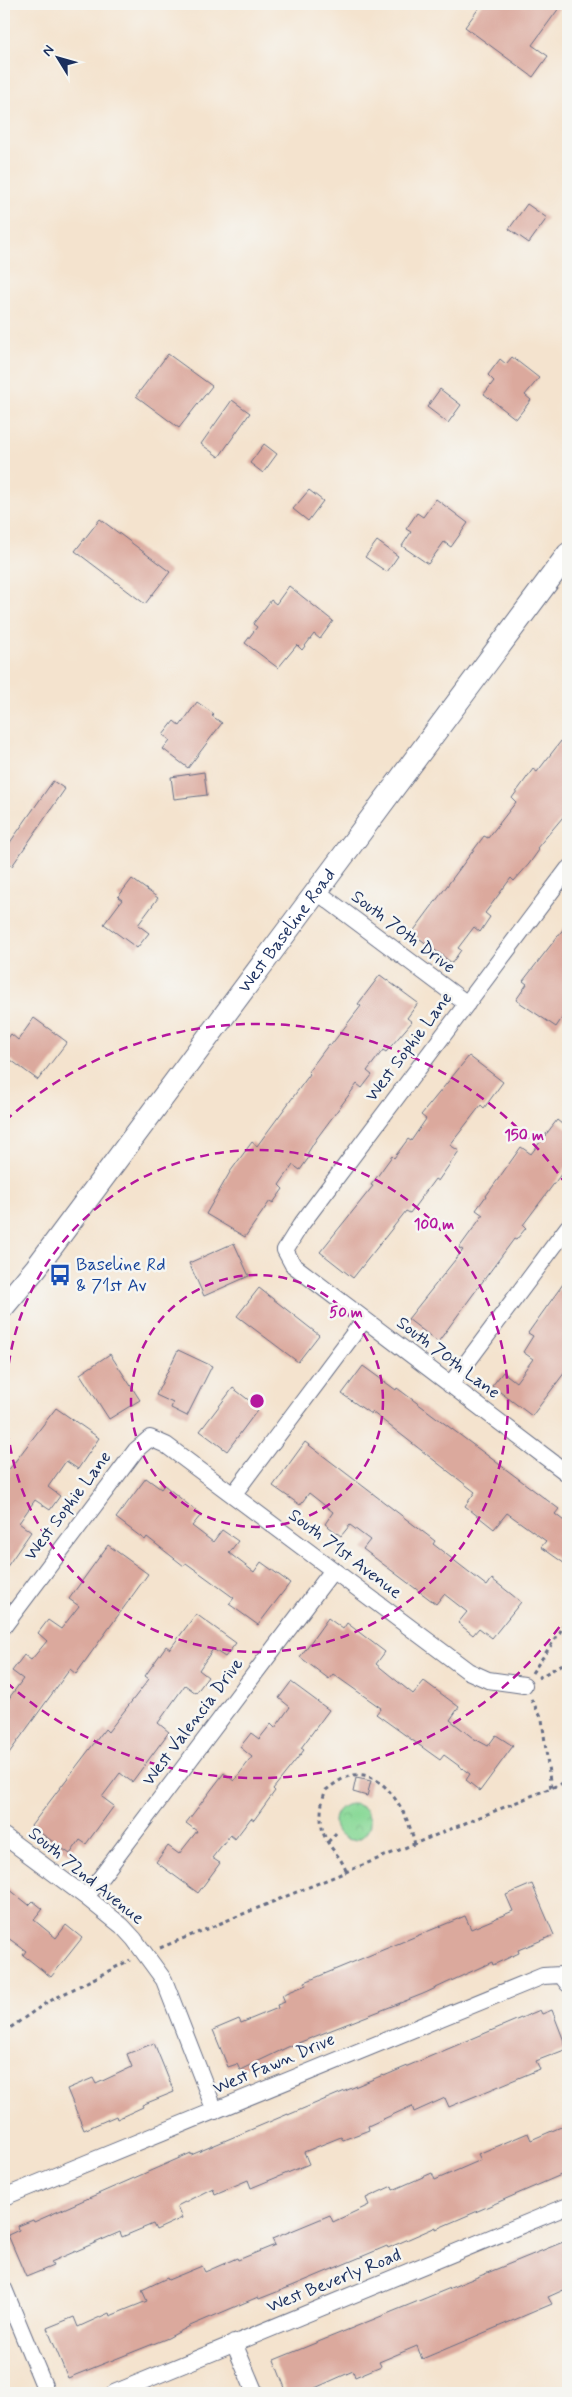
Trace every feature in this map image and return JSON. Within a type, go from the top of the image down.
[{"type":"main road","name":"West Baseline Road","points":[[4,1306],[36,1268],[568,554]]},
{"type":"street","name":"West Sophie Lane","points":[[285,1250],[300,1226],[568,869]]},
{"type":"street","name":"South 70th Drive","points":[[316,891],[467,1004]]},
{"type":"street","points":[[450,1385],[568,1227]]},
{"type":"street","name":"South 70th Lane","points":[[285,1250],[293,1265],[568,1474]]},
{"type":"street","points":[[233,1495],[364,1320]]},
{"type":"street","name":"West Sophie Lane","points":[[4,1626],[136,1450],[150,1438]]},
{"type":"street","name":"South 71st Avenue","points":[[150,1438],[166,1444],[468,1672],[488,1680],[524,1685]]},
{"type":"street","name":"West Valencia Drive","points":[[86,1897],[333,1570]]},
{"type":"street","name":"South 72nd Avenue","points":[[4,1836],[122,1926],[164,1980],[215,2111]]},
{"type":"street","name":"West Fawn Drive","points":[[4,2197],[542,1976],[565,1979]]},
{"type":"street","name":"West Beverly Road","points":[[114,2393],[568,2206]]},
{"type":"street","points":[[4,2289],[47,2393]]},
{"type":"street","points":[[234,2343],[255,2393]]},
{"type":"path","points":[[524,1685],[560,1632],[568,1614]]},
{"type":"path","points":[[524,1685],[557,1670],[568,1661]]},
{"type":"path","points":[[524,1685],[542,1719],[551,1789]]},
{"type":"path","points":[[346,1871],[337,1852],[324,1836],[321,1821],[323,1796],[326,1790],[338,1781],[361,1775],[372,1779],[394,1796],[410,1824],[415,1845]]},
{"type":"path","points":[[160,1948],[568,1781]]},
{"type":"path","points":[[328,1842],[337,1832]]},
{"type":"path","points":[[4,2032],[46,2003],[130,1960]]},
{"type":"green space","points":[[352,1804],[364,1810],[370,1822],[364,1834],[352,1840],[340,1834],[334,1822],[340,1810]]},
{"type":"building","points":[[482,4],[562,4],[532,45],[548,56],[533,77],[465,27]]},
{"type":"building","points":[[527,204],[547,218],[529,243],[509,229]]},
{"type":"building","points":[[168,354],[212,386],[179,428],[136,396]]},
{"type":"building","points":[[512,357],[539,378],[525,395],[531,400],[516,419],[484,394],[494,381],[488,375],[500,359],[506,364]]},
{"type":"building","points":[[440,389],[461,405],[448,423],[427,407]]},
{"type":"building","points":[[232,400],[250,413],[219,457],[201,444]]},
{"type":"building","points":[[264,444],[277,454],[263,473],[250,463]]},
{"type":"building","points":[[309,490],[323,501],[308,521],[293,509]]},
{"type":"building","points":[[436,499],[468,523],[451,547],[444,542],[428,564],[402,546],[411,532],[406,529],[417,513],[423,517]]},
{"type":"building","points":[[100,519],[170,572],[145,604],[75,551]]},
{"type":"building","points":[[377,541],[398,556],[387,572],[365,557]]},
{"type":"building","points":[[289,586],[333,621],[320,639],[314,634],[302,650],[297,645],[278,668],[245,643],[257,627],[253,624],[271,600],[276,604]]},
{"type":"building","points":[[197,702],[214,714],[212,716],[222,723],[188,768],[163,749],[170,740],[163,735],[174,721],[180,726]]},
{"type":"building","points":[[568,732],[568,811],[537,848],[539,850],[529,864],[514,881],[511,878],[485,913],[490,917],[480,932],[474,927],[458,948],[461,950],[452,963],[412,933],[484,836],[488,838],[516,802],[512,798],[533,769],[537,772]]},
{"type":"building","points":[[204,772],[207,795],[174,799],[171,777]]},
{"type":"building","points":[[53,781],[65,789],[12,866],[4,861],[4,851]]},
{"type":"building","points":[[132,879],[158,898],[138,925],[149,933],[137,948],[104,924],[122,900],[118,897]]},
{"type":"building","points":[[568,923],[568,1009],[556,1027],[516,1000],[527,984],[523,981]]},
{"type":"building","points":[[380,975],[418,1003],[407,1018],[412,1022],[386,1052],[383,1050],[367,1071],[372,1075],[362,1088],[357,1084],[317,1138],[307,1154],[310,1156],[300,1170],[293,1165],[279,1185],[283,1189],[273,1203],[270,1201],[245,1237],[206,1214],[230,1172],[252,1142],[257,1146],[310,1074],[308,1072],[361,1006],[358,1004]]},
{"type":"building","points":[[34,1018],[67,1042],[38,1080],[4,1055],[4,1044],[11,1034],[18,1040]]},
{"type":"building","points":[[469,1056],[503,1082],[484,1108],[481,1105],[450,1145],[459,1151],[438,1181],[435,1179],[410,1213],[406,1211],[353,1278],[320,1252],[373,1186],[371,1185],[392,1156],[394,1158],[408,1139],[411,1141],[426,1119],[421,1115]]},
{"type":"building","points":[[557,1120],[568,1129],[568,1165],[523,1225],[526,1228],[516,1240],[514,1239],[438,1342],[408,1319],[463,1250],[459,1248],[483,1215],[476,1210],[521,1147],[531,1154]]},
{"type":"building","points":[[234,1243],[249,1276],[204,1296],[189,1263]]},
{"type":"building","points":[[568,1277],[568,1368],[532,1416],[492,1386],[503,1372],[516,1382],[533,1359],[523,1352],[533,1336],[528,1333]]},
{"type":"building","points":[[259,1288],[319,1335],[298,1362],[237,1316]]},
{"type":"building","points":[[178,1350],[212,1366],[187,1416],[171,1408],[173,1403],[156,1395]]},
{"type":"building","points":[[110,1354],[140,1400],[109,1419],[80,1374]]},
{"type":"building","points":[[363,1366],[396,1390],[397,1388],[559,1509],[555,1514],[568,1524],[568,1566],[541,1547],[546,1541],[507,1513],[494,1529],[465,1506],[475,1492],[372,1412],[371,1414],[342,1394]]},
{"type":"building","points":[[233,1388],[259,1408],[227,1451],[200,1431]]},
{"type":"building","points":[[56,1408],[99,1438],[78,1469],[66,1461],[48,1487],[60,1496],[50,1510],[35,1500],[19,1523],[31,1532],[4,1571],[4,1476]]},
{"type":"building","points":[[305,1442],[435,1541],[433,1544],[487,1586],[492,1579],[521,1602],[492,1638],[479,1628],[473,1635],[458,1623],[467,1612],[444,1594],[436,1604],[363,1549],[370,1540],[350,1525],[341,1536],[325,1524],[333,1512],[309,1493],[300,1505],[273,1486]]},
{"type":"building","points":[[146,1478],[161,1489],[164,1485],[201,1515],[192,1526],[213,1542],[222,1530],[238,1541],[229,1553],[254,1572],[261,1562],[290,1583],[258,1625],[229,1604],[234,1598],[186,1563],[184,1566],[147,1537],[145,1540],[116,1518]]},
{"type":"building","points":[[108,1545],[148,1574],[76,1674],[70,1669],[4,1760],[4,1705],[23,1679],[12,1671],[24,1655],[31,1660],[47,1641],[38,1633],[48,1620],[61,1629],[79,1606],[69,1599]]},
{"type":"building","points":[[196,1614],[236,1643],[225,1657],[213,1649],[199,1670],[208,1677],[196,1693],[185,1685],[158,1723],[169,1732],[132,1782],[120,1773],[102,1797],[114,1806],[86,1844],[80,1840],[70,1854],[31,1826],[105,1729],[108,1732],[149,1679],[145,1676],[166,1646],[170,1649]]},
{"type":"building","points":[[328,1618],[343,1629],[347,1623],[385,1652],[376,1664],[413,1694],[424,1681],[459,1707],[450,1720],[473,1738],[488,1746],[496,1735],[513,1746],[480,1791],[466,1780],[470,1774],[444,1755],[440,1760],[376,1714],[381,1708],[333,1674],[329,1679],[300,1657]]},
{"type":"building","points":[[291,1682],[329,1710],[301,1748],[304,1750],[273,1789],[275,1791],[254,1820],[251,1818],[235,1839],[230,1835],[212,1858],[220,1863],[198,1893],[156,1862],[168,1846],[179,1854],[197,1831],[186,1823],[224,1773],[234,1781],[252,1757],[240,1747],[251,1733],[259,1739],[271,1724],[275,1728],[290,1707],[279,1698]]},
{"type":"building","points":[[356,1778],[371,1781],[367,1796],[353,1792]]},
{"type":"building","points":[[532,1884],[554,1935],[518,1950],[519,1953],[493,1965],[492,1962],[423,1994],[288,2047],[240,2070],[237,2064],[228,2067],[213,2030],[239,2019],[241,2023],[278,2008],[277,2005],[285,2002],[282,1995],[306,1985],[305,1982],[465,1916],[471,1929],[513,1911],[506,1895]]},
{"type":"building","points":[[4,1885],[29,1905],[33,1901],[43,1909],[34,1920],[56,1938],[66,1925],[82,1938],[51,1977],[23,1955],[26,1951],[4,1935]]},
{"type":"building","points":[[540,2010],[542,2014],[552,2010],[567,2049],[536,2061],[540,2069],[449,2107],[445,2098],[414,2112],[412,2106],[368,2126],[369,2130],[343,2140],[341,2137],[304,2152],[309,2164],[251,2188],[248,2180],[215,2194],[213,2188],[177,2206],[182,2218],[156,2230],[153,2224],[122,2237],[120,2232],[51,2262],[53,2266],[26,2277],[8,2235],[19,2230],[18,2226],[33,2220],[34,2222],[191,2153],[191,2155]]},
{"type":"building","points":[[154,2043],[174,2092],[142,2105],[143,2107],[117,2119],[116,2116],[84,2130],[67,2089],[93,2078],[96,2084],[132,2067],[127,2054]]},
{"type":"building","points":[[568,2124],[568,2172],[436,2229],[436,2227],[388,2248],[387,2246],[259,2299],[258,2297],[190,2326],[168,2338],[68,2378],[47,2328],[74,2317],[78,2327],[109,2313],[110,2316],[147,2301],[142,2290],[167,2278],[168,2280],[202,2266],[205,2272],[237,2258],[238,2260],[275,2245],[272,2239],[330,2215],[333,2222],[369,2205],[366,2198],[392,2186],[393,2190],[432,2173],[435,2180],[481,2160],[478,2154],[528,2133],[531,2140]]},
{"type":"building","points":[[568,2240],[568,2288],[548,2297],[552,2304],[422,2359],[417,2346],[379,2362],[381,2366],[355,2377],[353,2371],[315,2388],[317,2393],[287,2393],[274,2360]]},
{"type":"place","name":"Baseline Rd & 71st Av","points":[[60,1275]]}]
